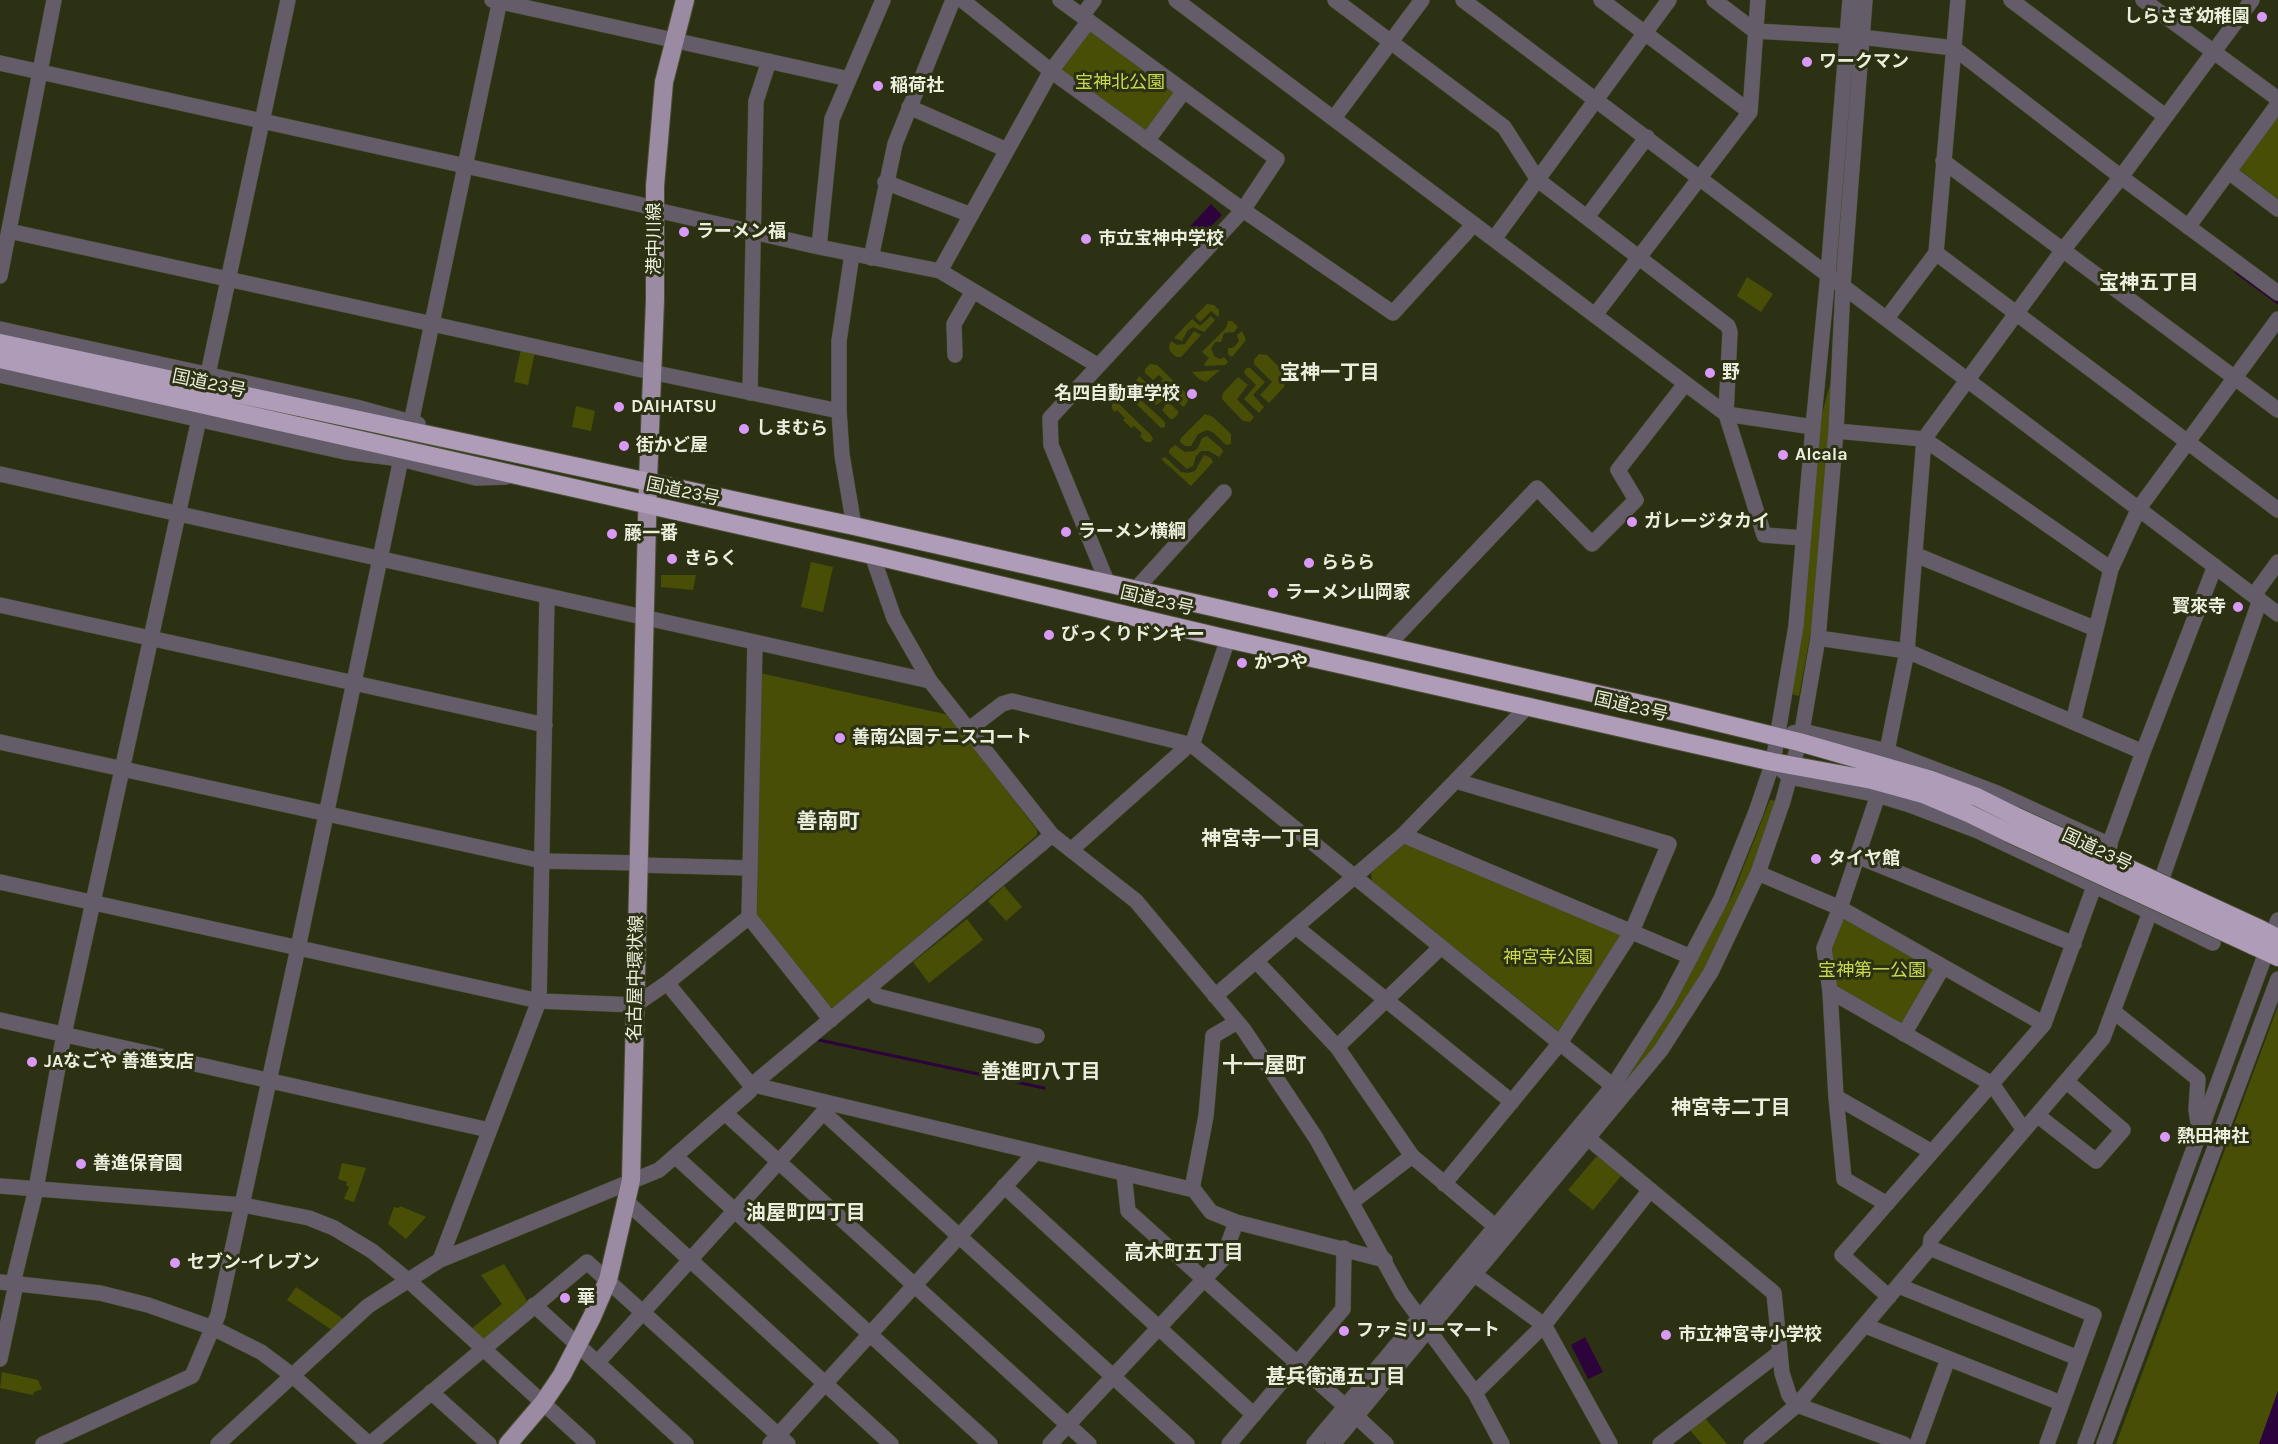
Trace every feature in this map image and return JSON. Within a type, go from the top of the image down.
[{"type":"highway","name":"国道23号","points":[[0,343],[343,426],[518,476],[872,555],[1228,639],[1528,705],[1773,762],[1791,771],[1872,780],[1923,794],[1968,813],[2012,825],[2269,941]]},
{"type":"highway","name":"国道23号","points":[[0,359],[343,426],[524,456],[648,481],[1779,736],[1801,736],[1977,797],[2012,825]]},
{"type":"main road","name":"港中川線","points":[[648,481],[655,186],[659,124],[664,82],[685,0]]},
{"type":"main road","name":"名古屋中環状線","points":[[508,1444],[543,1403],[578,1346],[608,1280],[627,1202],[630,1180],[648,481]]},
{"type":"street","points":[[0,276],[54,0]]},
{"type":"street","points":[[208,374],[288,0]]},
{"type":"street","points":[[819,247],[832,119],[883,0]]},
{"type":"street","points":[[871,258],[885,182],[895,144],[953,0]]},
{"type":"street","points":[[962,0],[1051,71],[1242,210],[1393,313],[1474,224]]},
{"type":"street","points":[[1060,0],[1277,159],[1242,210],[1050,418],[1051,445],[1108,584]]},
{"type":"street","points":[[940,271],[1051,71],[1094,0]]},
{"type":"street","points":[[1176,0],[1726,414],[1813,427]]},
{"type":"street","points":[[1335,0],[1504,127],[1538,180],[1728,326],[1730,332],[1726,414],[1764,535],[1803,538]]},
{"type":"street","points":[[1334,118],[1422,0]]},
{"type":"street","points":[[1463,0],[1968,378],[2278,614]]},
{"type":"street","points":[[1601,0],[1750,112]]},
{"type":"street","points":[[1494,239],[1669,0]]},
{"type":"street","points":[[1714,0],[1755,31],[1854,37],[1954,48],[2121,177],[2278,293]]},
{"type":"street","points":[[1595,315],[1750,112],[1758,0]]},
{"type":"street","points":[[1424,1324],[1475,1275],[1661,1050],[1687,1012],[1712,972],[1758,873],[1791,771],[1801,736],[1818,638],[1836,431],[1854,37],[1850,0]]},
{"type":"street","points":[[1314,1444],[1351,1412],[1424,1324],[1496,1227],[1613,1086],[1667,1002],[1722,899],[1773,762],[1779,736],[1796,626],[1828,274],[1854,37],[1865,0]]},
{"type":"street","points":[[1887,318],[1936,253],[1958,0]]},
{"type":"street","points":[[2143,0],[2278,99]]},
{"type":"street","points":[[1887,751],[1908,651],[1924,439],[2015,314],[2121,177],[2252,0]]},
{"type":"street","points":[[411,423],[497,1],[849,79]]},
{"type":"street","points":[[2014,1],[2165,116]]},
{"type":"street","points":[[750,393],[756,101],[769,61]]},
{"type":"street","points":[[0,63],[642,205],[819,247],[940,271],[1097,365]]},
{"type":"street","points":[[1147,141],[1184,91]]},
{"type":"street","points":[[2188,227],[2278,104]]},
{"type":"street","points":[[909,107],[1007,150]]},
{"type":"street","points":[[1587,217],[1647,137]]},
{"type":"street","points":[[1943,161],[2278,410]]},
{"type":"street","points":[[2229,172],[2278,208]]},
{"type":"street","points":[[885,182],[971,215]]},
{"type":"street","points":[[9,231],[839,411]]},
{"type":"street","points":[[1936,253],[2278,510]]},
{"type":"street","points":[[852,254],[839,341],[839,411],[842,455],[854,526]]},
{"type":"street","points":[[955,355],[954,324],[973,291]]},
{"type":"street","points":[[2073,722],[2111,569],[2139,508],[2278,319]]},
{"type":"street","points":[[0,328],[356,407],[489,442],[524,456]]},
{"type":"street","points":[[0,375],[345,452],[401,459],[476,478],[518,476]]},
{"type":"street","points":[[1386,647],[1537,488],[1592,544],[1636,500],[1618,470],[1685,384]]},
{"type":"street","points":[[0,1359],[10,1283],[36,1189],[64,1034],[199,419]]},
{"type":"street","points":[[1836,431],[1924,439],[2111,569]]},
{"type":"street","points":[[43,1444],[192,1376],[218,1315],[401,459]]},
{"type":"street","points":[[0,474],[930,681]]},
{"type":"street","points":[[1135,590],[1224,492]]},
{"type":"street","points":[[872,555],[894,618],[930,681],[968,730],[1052,835],[1136,901],[1237,1022],[1316,1138],[1402,1294],[1475,1393],[1502,1444]]},
{"type":"street","points":[[1916,555],[2096,629]]},
{"type":"street","points":[[1750,1444],[1797,1405],[1866,1326],[1930,1248],[1931,1239],[2103,1038],[2150,912],[2257,598],[2278,562]]},
{"type":"street","points":[[2078,1358],[1894,1292],[1842,1255],[2044,1024],[2143,752],[2215,566]]},
{"type":"street","points":[[440,1260],[539,1001],[547,596]]},
{"type":"street","points":[[0,605],[545,725]]},
{"type":"street","points":[[1818,638],[1908,651],[2143,752]]},
{"type":"street","points":[[1071,850],[1190,745],[1228,639]]},
{"type":"street","points":[[755,643],[749,917],[831,1020]]},
{"type":"street","points":[[968,730],[1002,704],[1012,700],[1190,745],[1613,1086]]},
{"type":"street","points":[[1215,996],[1403,835],[1528,705]]},
{"type":"street","points":[[1801,736],[1887,751],[1997,793],[2110,845]]},
{"type":"street","points":[[0,742],[542,861],[750,868]]},
{"type":"street","points":[[1791,771],[1910,805],[1978,831],[2213,943]]},
{"type":"street","points":[[1444,1184],[1560,1043],[1632,931],[1669,844],[1456,781]]},
{"type":"street","points":[[1878,795],[1824,948],[1830,992],[1836,1097],[1844,1179],[1887,1204]]},
{"type":"street","points":[[218,1444],[368,1306],[440,1260],[659,1170],[750,1091],[752,1085],[1052,835]]},
{"type":"street","points":[[1403,835],[1691,957]]},
{"type":"street","points":[[1857,856],[2074,944]]},
{"type":"street","points":[[1758,873],[1840,908],[2044,1024]]},
{"type":"street","points":[[0,882],[539,1001],[635,1005],[667,983],[749,917]]},
{"type":"street","points":[[1296,927],[1512,1102]]},
{"type":"street","points":[[2085,1444],[2269,941]]},
{"type":"street","points":[[1337,1047],[1442,947]]},
{"type":"street","points":[[1256,961],[1337,1047],[1412,1156],[1496,1227]]},
{"type":"street","points":[[1904,1034],[1943,967]]},
{"type":"street","points":[[2104,1444],[2278,979]]},
{"type":"street","points":[[667,983],[752,1085],[827,1108],[1192,1189],[1211,1212],[1236,1222],[1385,1260]]},
{"type":"street","points":[[870,987],[877,996],[1037,1036]]},
{"type":"street","points":[[1830,992],[1992,1084],[2024,1130]]},
{"type":"street","points":[[2113,1011],[2198,1079],[2196,1110],[2200,1131]]},
{"type":"street","points":[[0,1020],[489,1130]]},
{"type":"street","points":[[1192,1189],[1206,1116],[1213,1036],[1237,1022]]},
{"type":"street","points":[[2037,1115],[2096,1161],[2123,1130],[2066,1081]]},
{"type":"street","points":[[1836,1097],[1932,1152]]},
{"type":"street","points":[[597,1363],[827,1108]]},
{"type":"street","points":[[827,1108],[959,1236],[1187,1444]]},
{"type":"street","points":[[725,1113],[1089,1444]]},
{"type":"street","points":[[1589,1139],[1774,1293],[1782,1373],[1789,1395],[1797,1405],[1904,1444]]},
{"type":"street","points":[[10,1283],[100,1293],[148,1305],[213,1328],[252,1346],[293,1376],[370,1444],[587,1262],[779,1441],[825,1383],[1035,1153]]},
{"type":"street","points":[[675,1156],[990,1444]]},
{"type":"street","points":[[1352,1202],[1412,1156]]},
{"type":"street","points":[[1124,1173],[1128,1211],[1386,1444]]},
{"type":"street","points":[[0,1186],[243,1205],[285,1212],[334,1228],[372,1251],[409,1281],[588,1444]]},
{"type":"street","points":[[1004,1186],[1254,1415]]},
{"type":"street","points":[[1475,1393],[1544,1325],[1650,1190]]},
{"type":"street","points":[[627,1202],[891,1444]]},
{"type":"street","points":[[1050,1444],[1223,1259],[1236,1222]]},
{"type":"street","points":[[1229,1444],[1343,1309],[1344,1248]]},
{"type":"street","points":[[1930,1248],[2094,1315],[2046,1444]]},
{"type":"street","points":[[1475,1275],[1544,1325],[1610,1444]]},
{"type":"street","points":[[534,1305],[686,1444]]},
{"type":"street","points":[[1866,1326],[2061,1403]]},
{"type":"street","points":[[1660,1444],[1779,1353]]},
{"type":"street","points":[[1917,1444],[1948,1359]]},
{"type":"street","points":[[431,1392],[489,1444]]},
{"type":"street","points":[[1333,1444],[1351,1412]]},
{"type":"green space","name":"宝神北公園","points":[[1093,30],[1177,93],[1144,134],[1063,74],[1061,68],[1088,31]]},
{"type":"green space","points":[[2278,114],[2278,199],[2240,170],[2239,166]]},
{"type":"green space","points":[[1747,277],[1773,294],[1761,312],[1737,296]]},
{"type":"green space","points":[[1207,304],[1214,305],[1219,310],[1219,315],[1218,317],[1211,311],[1200,322],[1195,316]]},
{"type":"green space","points":[[1211,316],[1215,320],[1204,332],[1193,327],[1187,331],[1182,341],[1174,338],[1192,319],[1200,326]]},
{"type":"green space","points":[[1228,321],[1232,321],[1238,327],[1234,332],[1224,333],[1221,342],[1215,342],[1211,349],[1215,357],[1221,359],[1224,357],[1228,362],[1225,365],[1205,366],[1209,358],[1202,352],[1226,328]]},
{"type":"green space","points":[[1194,331],[1201,335],[1181,357],[1176,357],[1170,351],[1171,341],[1177,345],[1185,344]]},
{"type":"green space","points":[[1242,331],[1246,340],[1232,357],[1228,354],[1228,348],[1236,345],[1239,341],[1237,335]]},
{"type":"green space","points":[[521,349],[535,352],[528,385],[514,382]]},
{"type":"green space","points":[[1259,354],[1267,355],[1286,376],[1284,387],[1269,403],[1260,395],[1272,382],[1254,364]]},
{"type":"green space","points":[[1150,364],[1157,365],[1186,393],[1189,399],[1184,407],[1172,399],[1177,393],[1173,389],[1168,394],[1158,385],[1163,379],[1159,375],[1153,380],[1145,373],[1145,369]]},
{"type":"green space","points":[[1250,368],[1265,382],[1253,395],[1264,407],[1259,413],[1244,399],[1256,385],[1245,374],[1244,371]]},
{"type":"green space","points":[[1220,370],[1206,382],[1192,372]]},
{"type":"green space","points":[[1833,373],[1818,592],[1799,696],[1792,694],[1822,414]]},
{"type":"green space","points":[[1139,376],[1178,411],[1173,419],[1170,419],[1162,410],[1166,404],[1162,401],[1156,405],[1147,396],[1151,391],[1147,387],[1142,392],[1134,384]]},
{"type":"green space","points":[[1238,377],[1248,385],[1237,399],[1254,417],[1250,422],[1243,421],[1222,399],[1223,393]]},
{"type":"green space","points":[[1128,388],[1165,422],[1165,427],[1161,428],[1126,394]]},
{"type":"green space","points":[[1117,402],[1151,435],[1153,439],[1151,442],[1146,442],[1140,436],[1142,433],[1134,426],[1131,428],[1117,410],[1115,412],[1112,409],[1112,404]]},
{"type":"green space","points":[[576,406],[595,411],[591,431],[572,427]]},
{"type":"green space","points":[[1205,414],[1213,417],[1231,434],[1231,444],[1226,445],[1214,433],[1207,430],[1198,434],[1191,446],[1185,446],[1180,442],[1181,438]]},
{"type":"green space","points":[[1207,436],[1222,449],[1223,452],[1219,457],[1209,451],[1201,451],[1196,456],[1193,466],[1187,469],[1169,453],[1175,445],[1185,452],[1194,451],[1198,448],[1202,438]]},
{"type":"green space","points":[[1204,455],[1211,458],[1213,462],[1191,486],[1161,459],[1165,457],[1181,472],[1188,473],[1195,471]]},
{"type":"green space","points":[[811,562],[833,567],[823,612],[801,607]]},
{"type":"green space","points":[[661,575],[696,575],[693,590],[661,587]]},
{"type":"green space","points":[[760,673],[949,715],[1037,830],[1037,835],[835,1007],[829,1007],[757,916]]},
{"type":"green space","points":[[1770,800],[1777,801],[1766,836],[1712,959],[1658,1047],[1610,1098],[1656,1028],[1733,894]]},
{"type":"green space","name":"神宮寺公園","points":[[1408,843],[1622,934],[1561,1032],[1372,881],[1371,873]]},
{"type":"green space","points":[[1004,886],[1022,907],[1006,921],[988,901]]},
{"type":"green space","name":"宝神第一公園","points":[[1845,918],[1933,968],[1936,972],[1902,1025],[1834,987],[1831,946],[1841,920]]},
{"type":"green space","points":[[967,919],[983,940],[929,983],[913,962]]},
{"type":"green space","points":[[2278,1006],[2278,1391],[2259,1444],[2116,1444]]},
{"type":"green space","points":[[1596,1157],[1600,1157],[1621,1176],[1593,1210],[1568,1190]]},
{"type":"green space","points":[[342,1163],[366,1168],[354,1202],[344,1199],[349,1187],[346,1185],[347,1182],[338,1179]]},
{"type":"green space","points":[[400,1206],[426,1217],[406,1239],[388,1224],[394,1207],[399,1208]]},
{"type":"green space","points":[[504,1264],[529,1304],[487,1340],[482,1340],[471,1329],[502,1304],[481,1275]]},
{"type":"green space","points":[[296,1287],[346,1321],[335,1332],[287,1300]]},
{"type":"green space","points":[[2,1372],[38,1380],[42,1389],[34,1392],[33,1395],[0,1388]]},
{"type":"green space","points":[[1704,1417],[1727,1444],[1702,1444],[1689,1429]]},
{"type":"shaded area","points":[[1211,204],[1222,215],[1196,242],[1185,232]]},
{"type":"shaded area","points":[[1585,1337],[1603,1372],[1588,1379],[1571,1345]]},
{"type":"shaded area","points":[[2278,1391],[2278,1444],[2259,1444]]},
{"type":"waterway","points":[[2236,272],[2278,303]]},
{"type":"waterway","points":[[819,1040],[1044,1088]]},
{"type":"place","name":"しらさぎ幼稚園","points":[[2262,17]]},
{"type":"place","name":"ワークマン","points":[[1807,62]]},
{"type":"place","name":"稲荷社","points":[[878,86]]},
{"type":"place","name":"ラーメン福","points":[[684,232]]},
{"type":"place","name":"市立宝神中学校","points":[[1086,239]]},
{"type":"place","name":"野","points":[[1710,373]]},
{"type":"place","name":"名四自動車学校","points":[[1192,394]]},
{"type":"place","name":"DAIHATSU","points":[[619,407]]},
{"type":"place","name":"しまむら","points":[[744,429]]},
{"type":"place","name":"街かど屋","points":[[624,446]]},
{"type":"place","name":"Alcala","points":[[1783,455]]},
{"type":"place","name":"ガレージタカイ","points":[[1632,522]]},
{"type":"place","name":"ラーメン横綱","points":[[1066,532]]},
{"type":"place","name":"藤一番","points":[[612,534]]},
{"type":"place","name":"きらく","points":[[672,559]]},
{"type":"place","name":"ららら","points":[[1309,563]]},
{"type":"place","name":"ラーメン山岡家","points":[[1273,593]]},
{"type":"place","name":"寳來寺","points":[[2238,607]]},
{"type":"place","name":"びっくりドンキー","points":[[1049,635]]},
{"type":"place","name":"かつや","points":[[1242,663]]},
{"type":"place","name":"善南公園テニスコート","points":[[840,738]]},
{"type":"place","name":"タイヤ館","points":[[1816,859]]},
{"type":"place","name":"JAなごや 善進支店","points":[[32,1062]]},
{"type":"place","name":"熱田神社","points":[[2165,1137]]},
{"type":"place","name":"善進保育園","points":[[81,1164]]},
{"type":"place","name":"セブン-イレブン","points":[[175,1263]]},
{"type":"place","name":"華","points":[[565,1298]]},
{"type":"place","name":"ファミリーマート","points":[[1344,1331]]},
{"type":"place","name":"市立神宮寺小学校","points":[[1666,1335]]},
{"type":"district","name":"宝神五丁目","points":[[2149,283]]},
{"type":"district","name":"宝神一丁目","points":[[1330,373]]},
{"type":"district","name":"善南町","points":[[828,822]]},
{"type":"district","name":"神宮寺一丁目","points":[[1261,839]]},
{"type":"district","name":"十一屋町","points":[[1264,1066]]},
{"type":"district","name":"善進町八丁目","points":[[1041,1072]]},
{"type":"district","name":"神宮寺二丁目","points":[[1731,1108]]},
{"type":"district","name":"油屋町四丁目","points":[[806,1213]]},
{"type":"district","name":"高木町五丁目","points":[[1184,1253]]},
{"type":"district","name":"甚兵衛通五丁目","points":[[1336,1377]]}]
